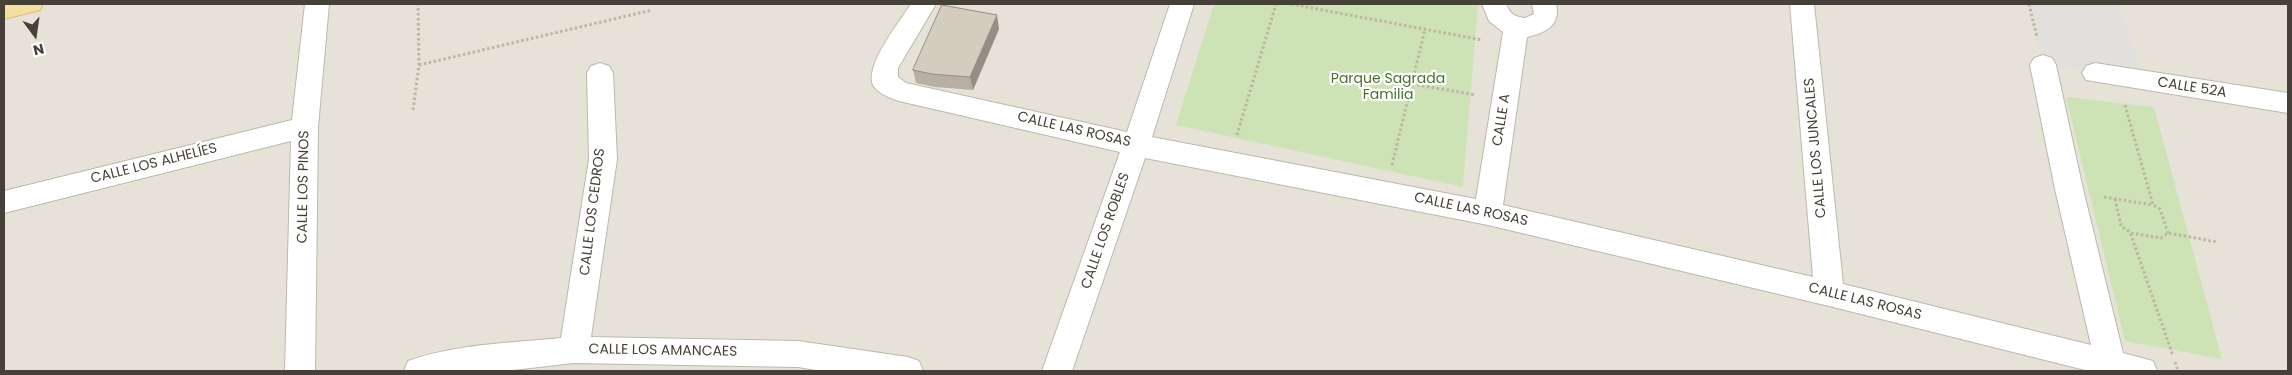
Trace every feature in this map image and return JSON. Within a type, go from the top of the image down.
[{"type":"main road","points":[[4,10],[31,4]]},
{"type":"street","name":"CALLE LOS PINOS","points":[[300,371],[305,127],[317,4]]},
{"type":"street","name":"CALLE LAS ROSAS","points":[[924,4],[885,67],[885,82],[899,91],[1136,145],[1488,213],[1829,293],[2142,371]]},
{"type":"street","name":"CALLE LOS ROBLES","points":[[1057,371],[1136,145],[1182,4]]},
{"type":"street","points":[[1494,4],[1495,12],[1515,37],[1544,20],[1547,13],[1544,4]]},
{"type":"street","name":"CALLE LOS JUNCALES","points":[[1802,4],[1829,293]]},
{"type":"street","name":"CALLE A","points":[[1488,213],[1515,37]]},
{"type":"street","points":[[2043,65],[2069,189],[2111,364]]},
{"type":"street","name":"CALLE LOS CEDROS","points":[[574,350],[602,159],[600,73]]},
{"type":"street","name":"CALLE 52A","points":[[2107,75],[2288,103]]},
{"type":"street","name":"CALLE LOS ALHELÍES","points":[[4,202],[305,127]]},
{"type":"street","name":"CALLE LOS AMANCAES","points":[[419,371],[466,362],[574,350],[798,354],[908,371]]},
{"type":"path","points":[[414,110],[419,65],[418,4]]},
{"type":"path","points":[[1229,162],[1276,4]]},
{"type":"path","points":[[1291,4],[1425,30],[1515,37]]},
{"type":"path","points":[[2029,4],[2043,65]]},
{"type":"path","points":[[419,65],[652,10]]},
{"type":"path","points":[[1386,193],[1425,30]]},
{"type":"path","points":[[2107,75],[2152,205]]},
{"type":"path","points":[[1412,84],[1505,101]]},
{"type":"path","points":[[2069,189],[2152,205],[2160,209],[2168,233]]},
{"type":"path","points":[[2115,199],[2121,226],[2130,232],[2161,238],[2168,233],[2217,242]]},
{"type":"path","points":[[2130,232],[2178,371]]},
{"type":"shaded area","points":[[4,4],[2288,4],[2288,371],[4,371]]},
{"type":"shaded area","points":[[2029,4],[2119,4],[2143,80],[2043,65]]},
{"type":"green space","name":"Parque Sagrada Familia","points":[[1214,4],[1478,4],[1463,187],[1176,125]]},
{"type":"green space","points":[[2066,97],[2154,107],[2222,359],[2125,341]]},
{"type":"building","points":[[942,5],[997,15],[970,77],[932,74],[913,70]]}]
